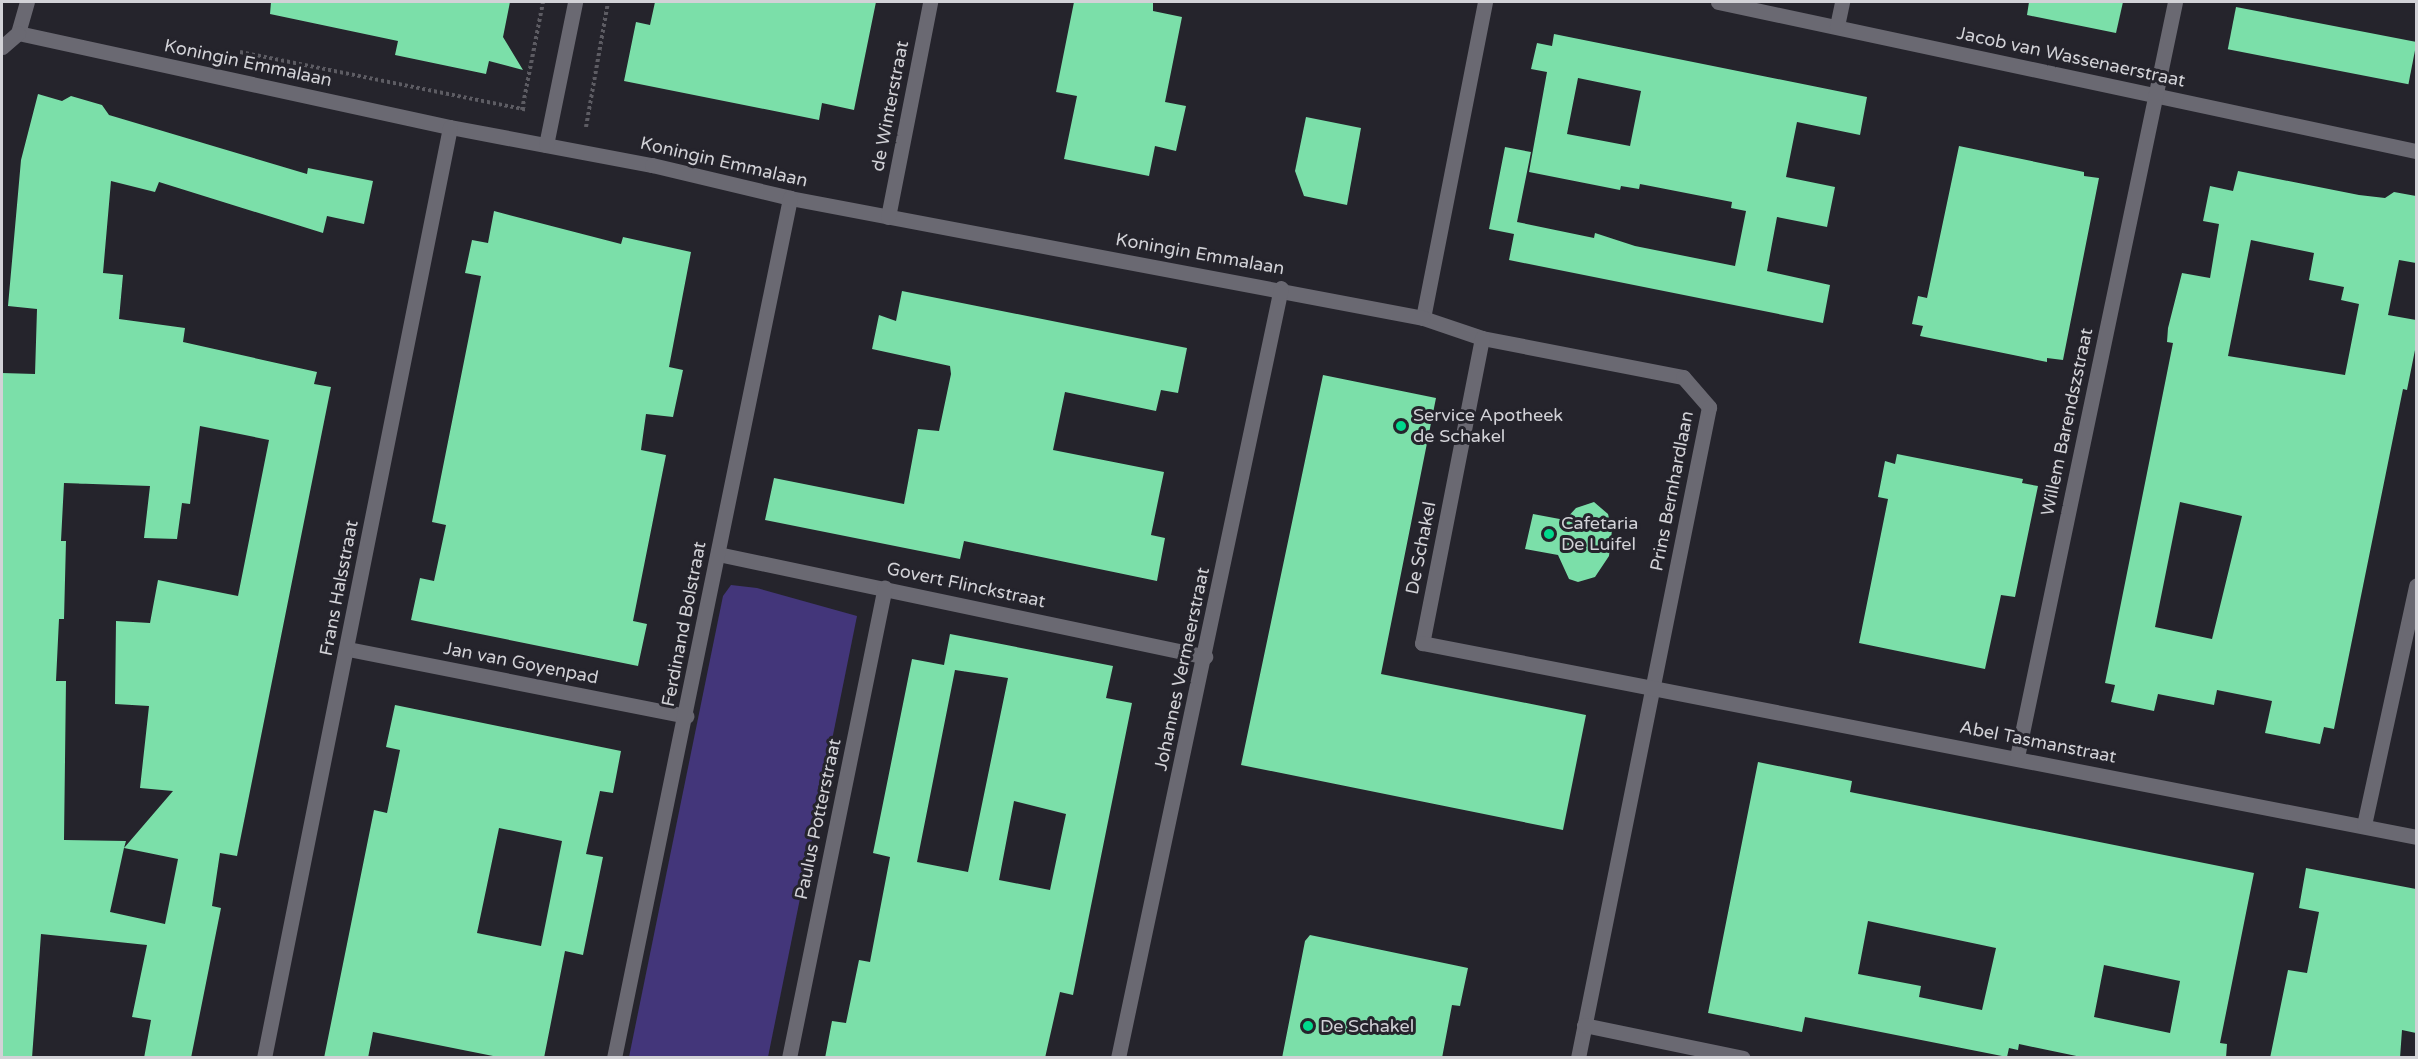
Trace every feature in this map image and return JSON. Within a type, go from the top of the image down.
[{"type":"street","points":[[2,47],[18,33],[27,2]]},
{"type":"street","points":[[546,145],[575,2]]},
{"type":"street","name":"de Winterstraat","points":[[888,217],[930,2]]},
{"type":"street","points":[[1423,318],[1485,2]]},
{"type":"street","name":"Jacob van Wassenaerstraat","points":[[1718,2],[2416,151]]},
{"type":"street","points":[[1837,26],[1842,2]]},
{"type":"street","name":"Willem Barendszstraat","points":[[2017,757],[2175,2]]},
{"type":"street","name":"Koningin Emmalaan","points":[[18,33],[450,127],[652,165],[790,198],[1281,288],[1423,318]]},
{"type":"street","name":"Frans Halsstraat","points":[[264,1058],[348,649],[450,127]]},
{"type":"street","name":"Ferdinand Bolstraat","points":[[614,1058],[686,716],[790,198]]},
{"type":"street","name":"Johannes Vermeerstraat","points":[[1118,1058],[1206,657],[1281,288]]},
{"type":"street","name":"Prins Bernhardlaan","points":[[1423,318],[1482,338],[1683,377],[1708,407],[1578,1058]]},
{"type":"street","name":"De Schakel","points":[[1482,338],[1422,643],[1651,688]]},
{"type":"street","name":"Govert Flinckstraat","points":[[718,554],[1206,657]]},
{"type":"street","points":[[2364,825],[2416,586]]},
{"type":"street","name":"Paulus Potterstraat","points":[[789,1058],[885,588]]},
{"type":"street","name":"Jan van Goyenpad","points":[[348,649],[686,716]]},
{"type":"street","name":"Abel Tasmanstraat","points":[[1651,688],[2017,757],[2416,837]]},
{"type":"street","points":[[1584,1025],[1743,1058]]},
{"type":"path","name":"Koningin Emmalaan","points":[[235,51],[523,109],[543,2]]},
{"type":"path","points":[[586,126],[608,2]]},
{"type":"shaded area","points":[[731,585],[757,588],[857,616],[768,1057],[629,1057],[723,596]]},
{"type":"building","points":[[271,2],[510,2],[503,37],[523,70],[489,61],[486,74],[395,55],[398,41],[270,14]]},
{"type":"building","points":[[655,2],[876,2],[854,110],[822,103],[819,120],[624,81],[636,22],[650,25]]},
{"type":"building","points":[[1074,2],[1153,2],[1153,11],[1182,17],[1165,102],[1186,106],[1176,151],[1155,146],[1149,176],[1064,159],[1077,96],[1056,92]]},
{"type":"building","points":[[2029,2],[2123,2],[2116,33],[2027,15]]},
{"type":"building","points":[[2236,7],[2416,42],[2408,84],[2228,49]]},
{"type":"building","points":[[1554,34],[1867,97],[1860,135],[1797,122],[1786,177],[1835,187],[1827,227],[1777,217],[1767,271],[1830,285],[1823,323],[1509,260],[1514,234],[1489,229],[1505,147],[1531,152],[1517,222],[1594,238],[1595,233],[1635,246],[1735,266],[1746,211],[1731,208],[1732,202],[1640,184],[1639,189],[1621,186],[1620,190],[1529,172],[1547,72],[1531,69],[1537,43],[1552,46]],"holes":[[[1578,78],[1641,91],[1630,146],[1567,134]]]},
{"type":"building","points":[[38,94],[62,101],[71,96],[102,105],[109,115],[307,174],[308,168],[373,181],[364,224],[327,216],[323,233],[159,182],[155,192],[111,181],[103,273],[123,275],[119,319],[185,328],[183,342],[317,372],[314,384],[331,387],[237,856],[220,853],[212,906],[221,908],[191,1058],[144,1058],[151,1020],[132,1017],[147,945],[41,934],[32,1058],[2,1058],[2,373],[35,374],[37,309],[8,306],[21,160]],"holes":[[[200,426],[269,440],[238,596],[158,580],[150,623],[116,621],[115,704],[149,706],[140,788],[173,791],[124,848],[126,841],[64,840],[66,681],[56,681],[59,619],[64,619],[66,541],[61,541],[64,483],[150,486],[144,538],[177,539],[182,503],[190,504]],[[124,848],[178,859],[165,924],[110,912]]]},
{"type":"building","points":[[1306,117],[1361,128],[1347,205],[1304,196],[1295,171]]},
{"type":"building","points":[[1959,146],[2084,172],[2084,176],[2099,178],[2063,360],[2047,358],[2047,362],[1920,336],[1923,326],[1912,324],[1918,296],[1927,298]]},
{"type":"building","points":[[2238,171],[2359,195],[2385,198],[2394,192],[2416,196],[2416,263],[2399,260],[2388,315],[2416,320],[2416,345],[2407,390],[2403,389],[2334,729],[2324,727],[2320,744],[2265,733],[2272,701],[2217,690],[2214,705],[2158,694],[2154,711],[2111,702],[2115,685],[2105,683],[2173,343],[2167,342],[2168,328],[2182,273],[2210,278],[2219,224],[2203,221],[2210,186],[2233,191]],"holes":[[[2251,240],[2314,253],[2309,280],[2344,287],[2341,300],[2359,304],[2345,375],[2228,356]],[[2180,502],[2242,516],[2212,639],[2155,627]]]},
{"type":"building","points":[[494,211],[621,244],[623,237],[691,252],[669,367],[683,370],[673,417],[646,414],[641,450],[666,455],[633,621],[647,624],[638,666],[411,620],[420,578],[434,581],[446,525],[432,522],[481,276],[465,273],[472,240],[488,243]]},
{"type":"building","points":[[902,291],[1187,348],[1178,393],[1161,390],[1156,411],[1065,392],[1053,450],[1164,472],[1151,535],[1165,538],[1157,581],[964,541],[960,559],[765,520],[774,478],[904,504],[918,429],[939,431],[951,374],[950,366],[872,349],[879,315],[896,321]]},
{"type":"building","points":[[1323,375],[1436,398],[1381,674],[1586,715],[1563,830],[1241,765]]},
{"type":"building","points":[[1897,454],[2023,479],[2022,483],[2038,486],[2015,597],[2001,595],[1985,669],[1859,643],[1888,499],[1878,497],[1885,461],[1895,464]]},
{"type":"building","points":[[1594,502],[1608,514],[1612,530],[1609,556],[1595,577],[1578,582],[1569,579],[1558,555],[1525,549],[1533,514],[1565,520],[1576,508]]},
{"type":"building","points":[[950,634],[1113,666],[1106,698],[1132,703],[1073,995],[1060,992],[1045,1058],[825,1058],[832,1021],[846,1023],[859,960],[870,962],[890,857],[873,853],[912,659],[944,665]],"holes":[[[955,670],[1008,678],[968,872],[917,862]],[[1014,801],[1066,814],[1050,890],[999,880]]]},
{"type":"building","points":[[395,705],[621,751],[613,793],[600,791],[586,854],[603,857],[583,955],[565,951],[544,1058],[503,1058],[373,1032],[368,1058],[324,1058],[374,810],[387,813],[400,750],[386,747]],"holes":[[[499,828],[562,841],[541,946],[477,933]]]},
{"type":"building","points":[[1758,762],[1852,781],[1850,792],[2254,873],[2220,1043],[2227,1044],[2226,1058],[2086,1058],[2019,1044],[2018,1050],[2009,1048],[2007,1057],[1805,1017],[1802,1032],[1708,1013]],"holes":[[[1868,921],[1996,948],[1982,1010],[1919,997],[1921,986],[1858,974]],[[2104,965],[2180,981],[2170,1033],[2094,1017]]]},
{"type":"building","points":[[2306,868],[2416,889],[2416,1033],[2402,1030],[2400,1058],[2270,1058],[2288,970],[2307,973],[2319,912],[2299,908]]},
{"type":"building","points":[[1310,935],[1468,968],[1460,1006],[1452,1005],[1442,1058],[1282,1058],[1305,941]]},
{"type":"place","name":"Service Apotheek de Schakel","points":[[1401,426]]},
{"type":"place","name":"Cafetaria De Luifel","points":[[1549,534]]},
{"type":"place","name":"De Schakel","points":[[1308,1026]]}]
